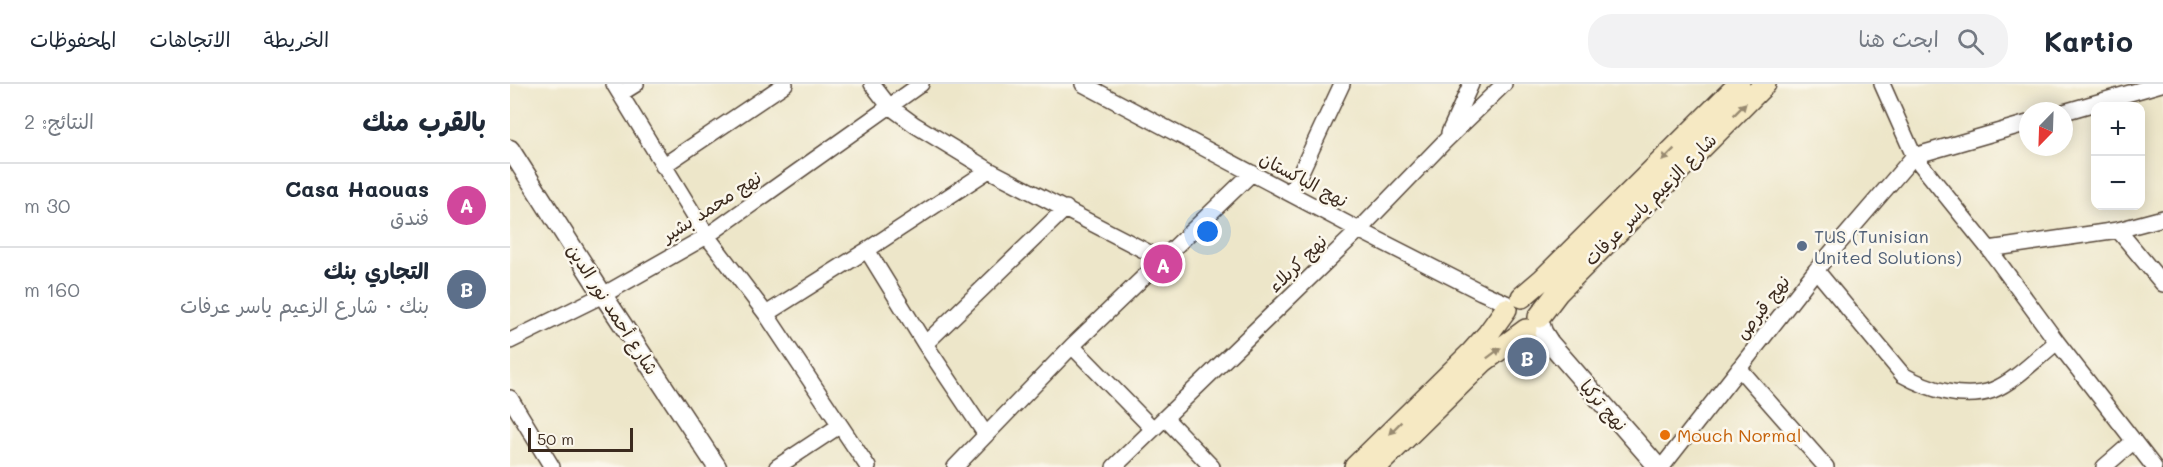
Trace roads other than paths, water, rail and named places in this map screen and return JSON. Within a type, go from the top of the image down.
[{"type":"main road","name":"شارع الزعيم ياسر عرفات","points":[[1377,467],[1484,361],[1533,324],[1557,292],[1765,84]]},
{"type":"main road","name":"شارع الزعيم ياسر عرفات","points":[[1355,467],[1472,352],[1512,303],[1543,279],[1733,86]]},
{"type":"main road","points":[[1533,301],[1537,305],[1533,324],[1516,330],[1508,324],[1506,319],[1512,303],[1533,301]]},
{"type":"street","points":[[636,84],[617,89],[707,236],[766,314],[868,467]]},
{"type":"street","points":[[663,166],[785,84]]},
{"type":"street","points":[[872,84],[889,106],[902,118],[988,170],[1066,208],[1161,259]]},
{"type":"street","name":"نهج محمد بشير","points":[[510,341],[603,295],[707,236],[921,84]]},
{"type":"street","name":"نهج الباكستان","points":[[1083,84],[1359,230],[1481,292],[1512,303]]},
{"type":"street","points":[[1291,194],[1342,84]]},
{"type":"street","points":[[1446,140],[1471,84]]},
{"type":"street","name":"نهج كربلاء","points":[[1114,467],[1359,230],[1504,84]]},
{"type":"street","points":[[1882,84],[1914,156],[1989,249],[2057,342],[2154,467]]},
{"type":"street","points":[[2073,109],[2161,84]]},
{"type":"street","points":[[1914,156],[2019,126]]},
{"type":"street","name":"شارع أحمد نور الدين","points":[[510,149],[717,467]]},
{"type":"street","name":"نهج قبرص","points":[[1660,467],[1816,270],[1914,156]]},
{"type":"street","points":[[766,314],[988,170]]},
{"type":"street","points":[[955,467],[1072,346],[1252,173]]},
{"type":"street","points":[[925,344],[1066,208]]},
{"type":"street","points":[[1989,249],[2118,230],[2163,218]]},
{"type":"street","points":[[2118,230],[2163,284]]},
{"type":"street","points":[[867,250],[925,344],[986,435]]},
{"type":"street","points":[[1816,270],[1903,375],[1922,386],[1939,391],[1974,394],[1992,391],[2003,385],[2057,342]]},
{"type":"street","name":"نهج تركيا","points":[[1533,324],[1660,467]]},
{"type":"street","points":[[1072,346],[1153,429]]},
{"type":"street","points":[[1739,368],[1826,467]]},
{"type":"street","points":[[510,398],[552,467]]},
{"type":"street","points":[[1165,418],[1212,467]]},
{"type":"street","points":[[777,467],[839,426]]},
{"type":"street","points":[[2104,467],[2134,441]]},
{"type":"place","name":"TUS (Tunisian United Solutions)","points":[[1802,246]]},
{"type":"place","name":"Casa Haouas","points":[[1163,264]]},
{"type":"place","name":"التجاري بنك","points":[[1527,357]]},
{"type":"place","name":"Mouch Normal","points":[[1665,435]]}]
